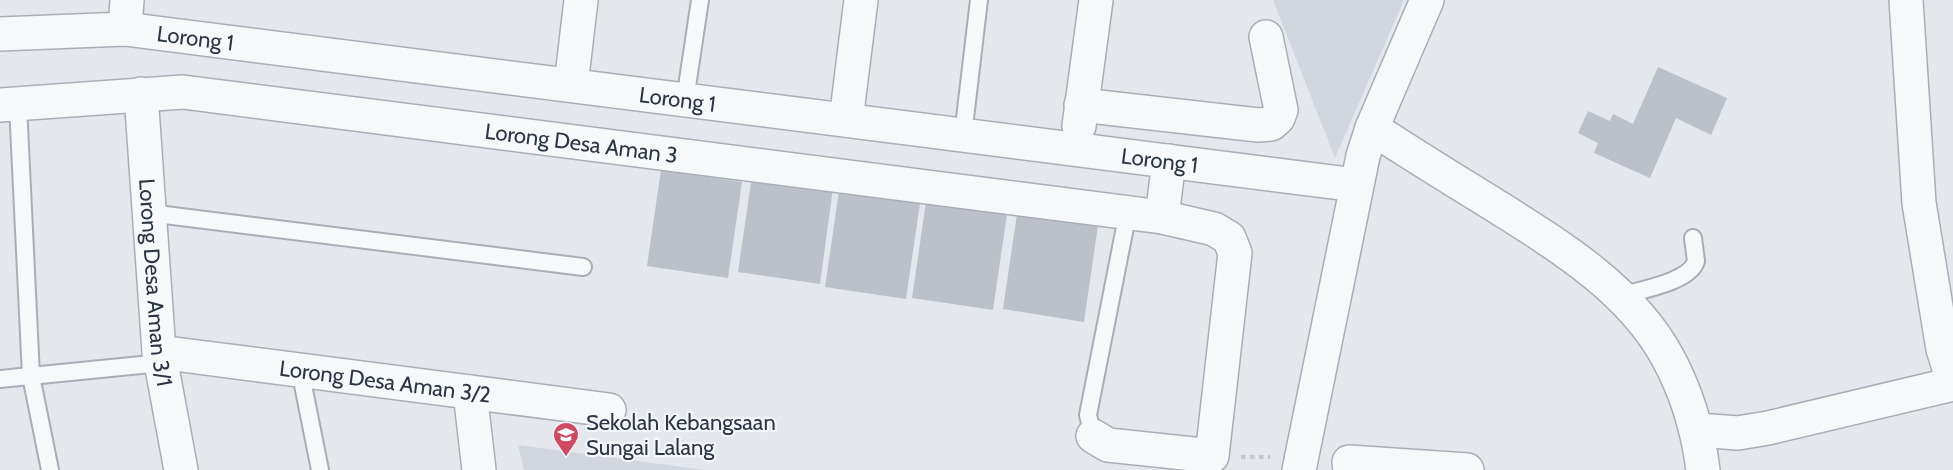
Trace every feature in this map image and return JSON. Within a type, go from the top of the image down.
[{"type":"street","points":[[571,85],[581,0]]},
{"type":"street","points":[[846,120],[861,0]]},
{"type":"street","points":[[1075,149],[1096,0]]},
{"type":"street","points":[[1427,0],[1372,128],[1356,184],[1300,464],[1467,470]]},
{"type":"street","points":[[1698,430],[1738,433],[1768,428],[1953,383],[1943,349],[1919,203],[1906,0]]},
{"type":"street","name":"Lorong 1","points":[[0,34],[126,15],[571,85],[1356,184]]},
{"type":"street","points":[[1082,105],[1248,124],[1270,124],[1278,118],[1281,110],[1266,37]]},
{"type":"street","name":"Lorong Desa Aman 3","points":[[9,105],[183,92],[1128,212],[1214,229],[1229,238],[1235,253],[1212,456]]},
{"type":"street","name":"Lorong Desa Aman 3/1","points":[[141,94],[160,358],[181,470]]},
{"type":"street","points":[[1372,128],[1543,236],[1620,296],[1668,357],[1698,430],[1703,470]]},
{"type":"street","points":[[1162,217],[1169,161]]},
{"type":"street","name":"Lorong Desa Aman 3/2","points":[[160,358],[300,370],[609,410]]},
{"type":"street","points":[[470,392],[479,470]]},
{"type":"street","points":[[1093,436],[1108,445],[1212,456]]},
{"type":"lane","points":[[685,100],[700,0]]},
{"type":"lane","points":[[963,135],[979,0]]},
{"type":"lane","points":[[9,105],[31,376],[50,470]]},
{"type":"lane","points":[[1093,436],[1088,415],[1128,212]]},
{"type":"lane","points":[[148,213],[583,267]]},
{"type":"lane","points":[[1620,296],[1674,280],[1689,273],[1696,261],[1693,238]]},
{"type":"lane","points":[[0,379],[160,358]]},
{"type":"lane","points":[[300,370],[320,470]]},
{"type":"path","points":[[1212,456],[1300,464]]},
{"type":"shaded area","points":[[1273,0],[1404,0],[1335,158]]},
{"type":"shaded area","name":"Sekolah Kebangsaan Sungai Lalang","points":[[518,445],[705,470],[524,470]]},
{"type":"building","points":[[1658,67],[1727,98],[1711,135],[1676,118],[1650,178],[1594,153],[1598,143],[1578,133],[1588,111],[1610,121],[1613,114],[1633,124]]},
{"type":"building","points":[[661,170],[742,182],[728,278],[647,266]]},
{"type":"building","points":[[752,176],[833,188],[820,284],[738,272]]},
{"type":"building","points":[[839,191],[920,203],[906,299],[825,287]]},
{"type":"building","points":[[926,202],[1007,214],[993,310],[912,298]]},
{"type":"building","points":[[1017,214],[1098,225],[1084,322],[1003,309]]},
{"type":"place","name":"Sekolah Kebangsaan Sungai Lalang","points":[[566,458]]}]
